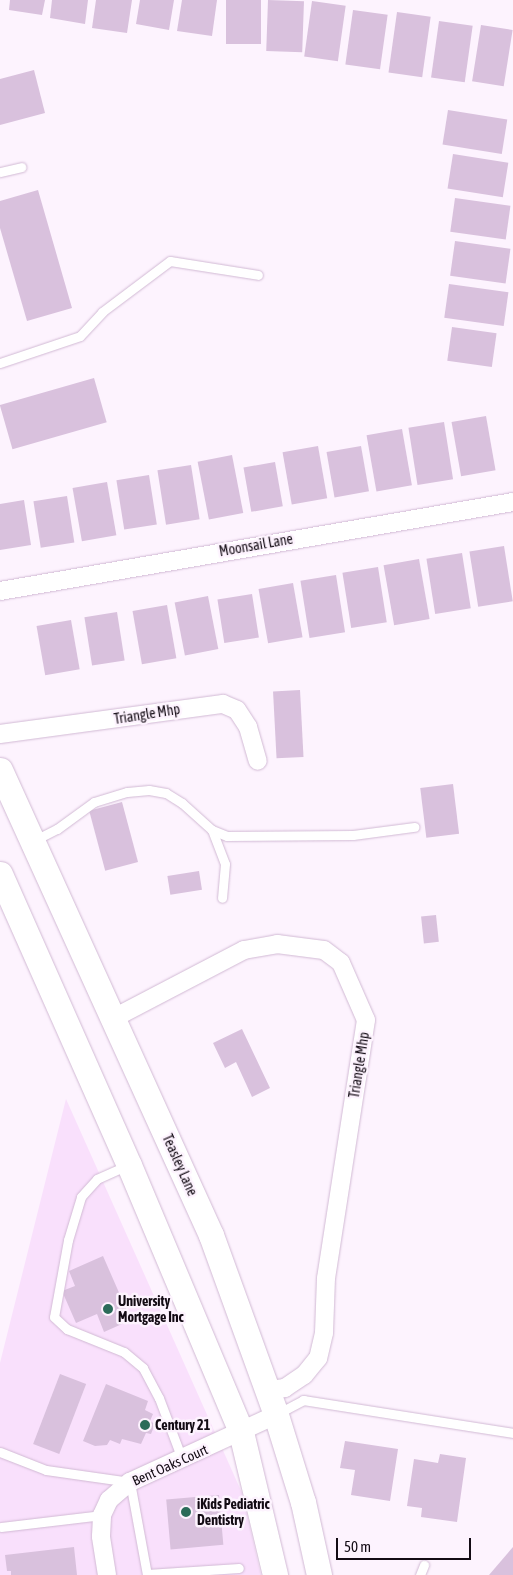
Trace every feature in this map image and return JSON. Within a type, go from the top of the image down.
[{"type":"main road","name":"Teasley Lane","points":[[0,770],[211,1235],[276,1415],[303,1502],[319,1575]]},
{"type":"main road","points":[[0,874],[129,1165],[241,1432],[275,1575]]},
{"type":"street","name":"Moonsail Lane","points":[[0,591],[513,502]]},
{"type":"street","name":"Triangle Mhp","points":[[0,734],[223,704],[237,710],[248,727],[258,761]]},
{"type":"street","name":"Triangle Mhp","points":[[112,1019],[244,950],[277,944],[324,950],[341,963],[366,1020],[326,1278],[324,1333],[318,1358],[304,1375],[285,1388],[268,1390]]},
{"type":"street","name":"Bent Oaks Court","points":[[102,1515],[109,1500],[130,1482],[276,1415]]},
{"type":"street","points":[[102,1515],[101,1536],[107,1575]]},
{"type":"lane","points":[[0,172],[21,167]]},
{"type":"lane","points":[[0,363],[80,336],[102,312],[170,261],[258,275]]},
{"type":"lane","points":[[32,841],[57,829],[94,802],[127,792],[166,793],[182,803],[212,830],[225,864],[222,898]]},
{"type":"lane","points":[[212,830],[242,837],[353,835],[414,827]]},
{"type":"lane","points":[[129,1165],[97,1180],[81,1197],[68,1240],[54,1317],[67,1329],[124,1352],[143,1368],[159,1398],[182,1459]]},
{"type":"lane","points":[[276,1415],[303,1400],[513,1433]]},
{"type":"lane","points":[[0,1452],[46,1470],[130,1482],[147,1574],[239,1568]]},
{"type":"lane","points":[[1,1527],[102,1515]]},
{"type":"lane","points":[[420,1575],[424,1565]]},
{"type":"shaded area","points":[[66,1099],[242,1493],[261,1575],[0,1575],[0,1363]]},
{"type":"building","points":[[10,0],[45,0],[42,15],[9,10]]},
{"type":"building","points":[[52,0],[88,0],[85,24],[50,18]]},
{"type":"building","points":[[96,0],[132,0],[127,33],[92,28]]},
{"type":"building","points":[[140,0],[174,0],[169,30],[136,24]]},
{"type":"building","points":[[182,0],[217,0],[212,36],[177,31]]},
{"type":"building","points":[[226,0],[261,0],[261,44],[226,44]]},
{"type":"building","points":[[268,0],[304,1],[302,52],[266,51]]},
{"type":"building","points":[[312,1],[346,6],[338,61],[304,56]]},
{"type":"building","points":[[353,10],[388,15],[380,69],[345,64]]},
{"type":"building","points":[[397,12],[431,17],[422,77],[389,72]]},
{"type":"building","points":[[439,21],[473,26],[465,82],[431,77]]},
{"type":"building","points":[[481,25],[513,30],[504,86],[472,81]]},
{"type":"building","points":[[34,70],[45,113],[0,125],[0,79]]},
{"type":"building","points":[[448,110],[507,119],[502,154],[443,145]]},
{"type":"building","points":[[453,154],[508,163],[503,197],[448,189]]},
{"type":"building","points":[[38,190],[72,308],[27,321],[0,228],[0,201]]},
{"type":"building","points":[[455,198],[510,206],[506,239],[450,232]]},
{"type":"building","points":[[455,241],[510,249],[506,283],[450,276]]},
{"type":"building","points":[[449,284],[508,292],[504,326],[444,318]]},
{"type":"building","points":[[452,327],[497,333],[492,367],[447,361]]},
{"type":"building","points":[[94,378],[107,422],[12,449],[0,405]]},
{"type":"building","points":[[486,416],[496,470],[461,476],[452,422]]},
{"type":"building","points":[[444,422],[453,479],[418,485],[408,428]]},
{"type":"building","points":[[402,429],[412,485],[376,491],[367,435]]},
{"type":"building","points":[[318,446],[327,498],[292,504],[283,452]]},
{"type":"building","points":[[361,446],[369,491],[335,497],[327,452]]},
{"type":"building","points":[[232,455],[243,513],[209,520],[198,462]]},
{"type":"building","points":[[275,462],[283,506],[251,512],[243,468]]},
{"type":"building","points":[[191,465],[200,519],[166,525],[157,470]]},
{"type":"building","points":[[149,475],[157,524],[124,530],[116,480]]},
{"type":"building","points":[[107,482],[116,535],[82,541],[73,488]]},
{"type":"building","points":[[67,496],[74,542],[41,548],[33,501]]},
{"type":"building","points":[[24,500],[31,545],[0,550],[0,504]]},
{"type":"building","points":[[504,546],[513,601],[478,607],[469,551]]},
{"type":"building","points":[[462,553],[471,608],[435,614],[426,559]]},
{"type":"building","points":[[419,559],[430,619],[394,625],[384,565]]},
{"type":"building","points":[[378,567],[387,622],[351,628],[342,573]]},
{"type":"building","points":[[336,575],[345,632],[310,638],[300,581]]},
{"type":"building","points":[[293,583],[303,637],[268,643],[259,589]]},
{"type":"building","points":[[252,594],[259,637],[224,643],[217,599]]},
{"type":"building","points":[[208,596],[218,649],[185,655],[175,602]]},
{"type":"building","points":[[167,605],[176,658],[142,664],[133,611]]},
{"type":"building","points":[[117,612],[125,660],[92,666],[84,617]]},
{"type":"building","points":[[71,620],[80,669],[45,675],[37,626]]},
{"type":"building","points":[[300,690],[304,757],[277,758],[273,691]]},
{"type":"building","points":[[453,784],[459,834],[426,838],[420,788]]},
{"type":"building","points":[[122,802],[138,862],[105,871],[89,811]]},
{"type":"building","points":[[199,871],[202,890],[170,895],[167,876]]},
{"type":"building","points":[[436,915],[439,942],[424,943],[421,917]]},
{"type":"building","points":[[242,1029],[270,1088],[252,1097],[236,1062],[225,1068],[213,1043]]},
{"type":"building","points":[[103,1256],[131,1320],[104,1332],[97,1314],[76,1323],[62,1291],[75,1286],[69,1271]]},
{"type":"building","points":[[60,1374],[86,1384],[59,1454],[33,1444]]},
{"type":"building","points":[[106,1384],[148,1401],[145,1410],[153,1414],[150,1421],[155,1424],[151,1434],[146,1433],[141,1444],[122,1439],[120,1444],[110,1440],[107,1445],[95,1446],[83,1441]]},
{"type":"building","points":[[345,1441],[398,1449],[390,1501],[351,1495],[355,1470],[340,1468]]},
{"type":"building","points":[[440,1454],[466,1458],[457,1522],[421,1517],[422,1508],[407,1506],[414,1459],[438,1463]]},
{"type":"building","points":[[219,1495],[223,1545],[171,1549],[166,1500]]},
{"type":"building","points":[[74,1547],[77,1575],[11,1575],[11,1571],[7,1571],[5,1555]]},
{"type":"building","points":[[513,1547],[513,1575],[489,1575]]},
{"type":"place","name":"University Mortgage Inc","points":[[108,1309]]},
{"type":"place","name":"Century 21","points":[[145,1425]]},
{"type":"place","name":"iKids Pediatric Dentistry","points":[[186,1512]]}]
